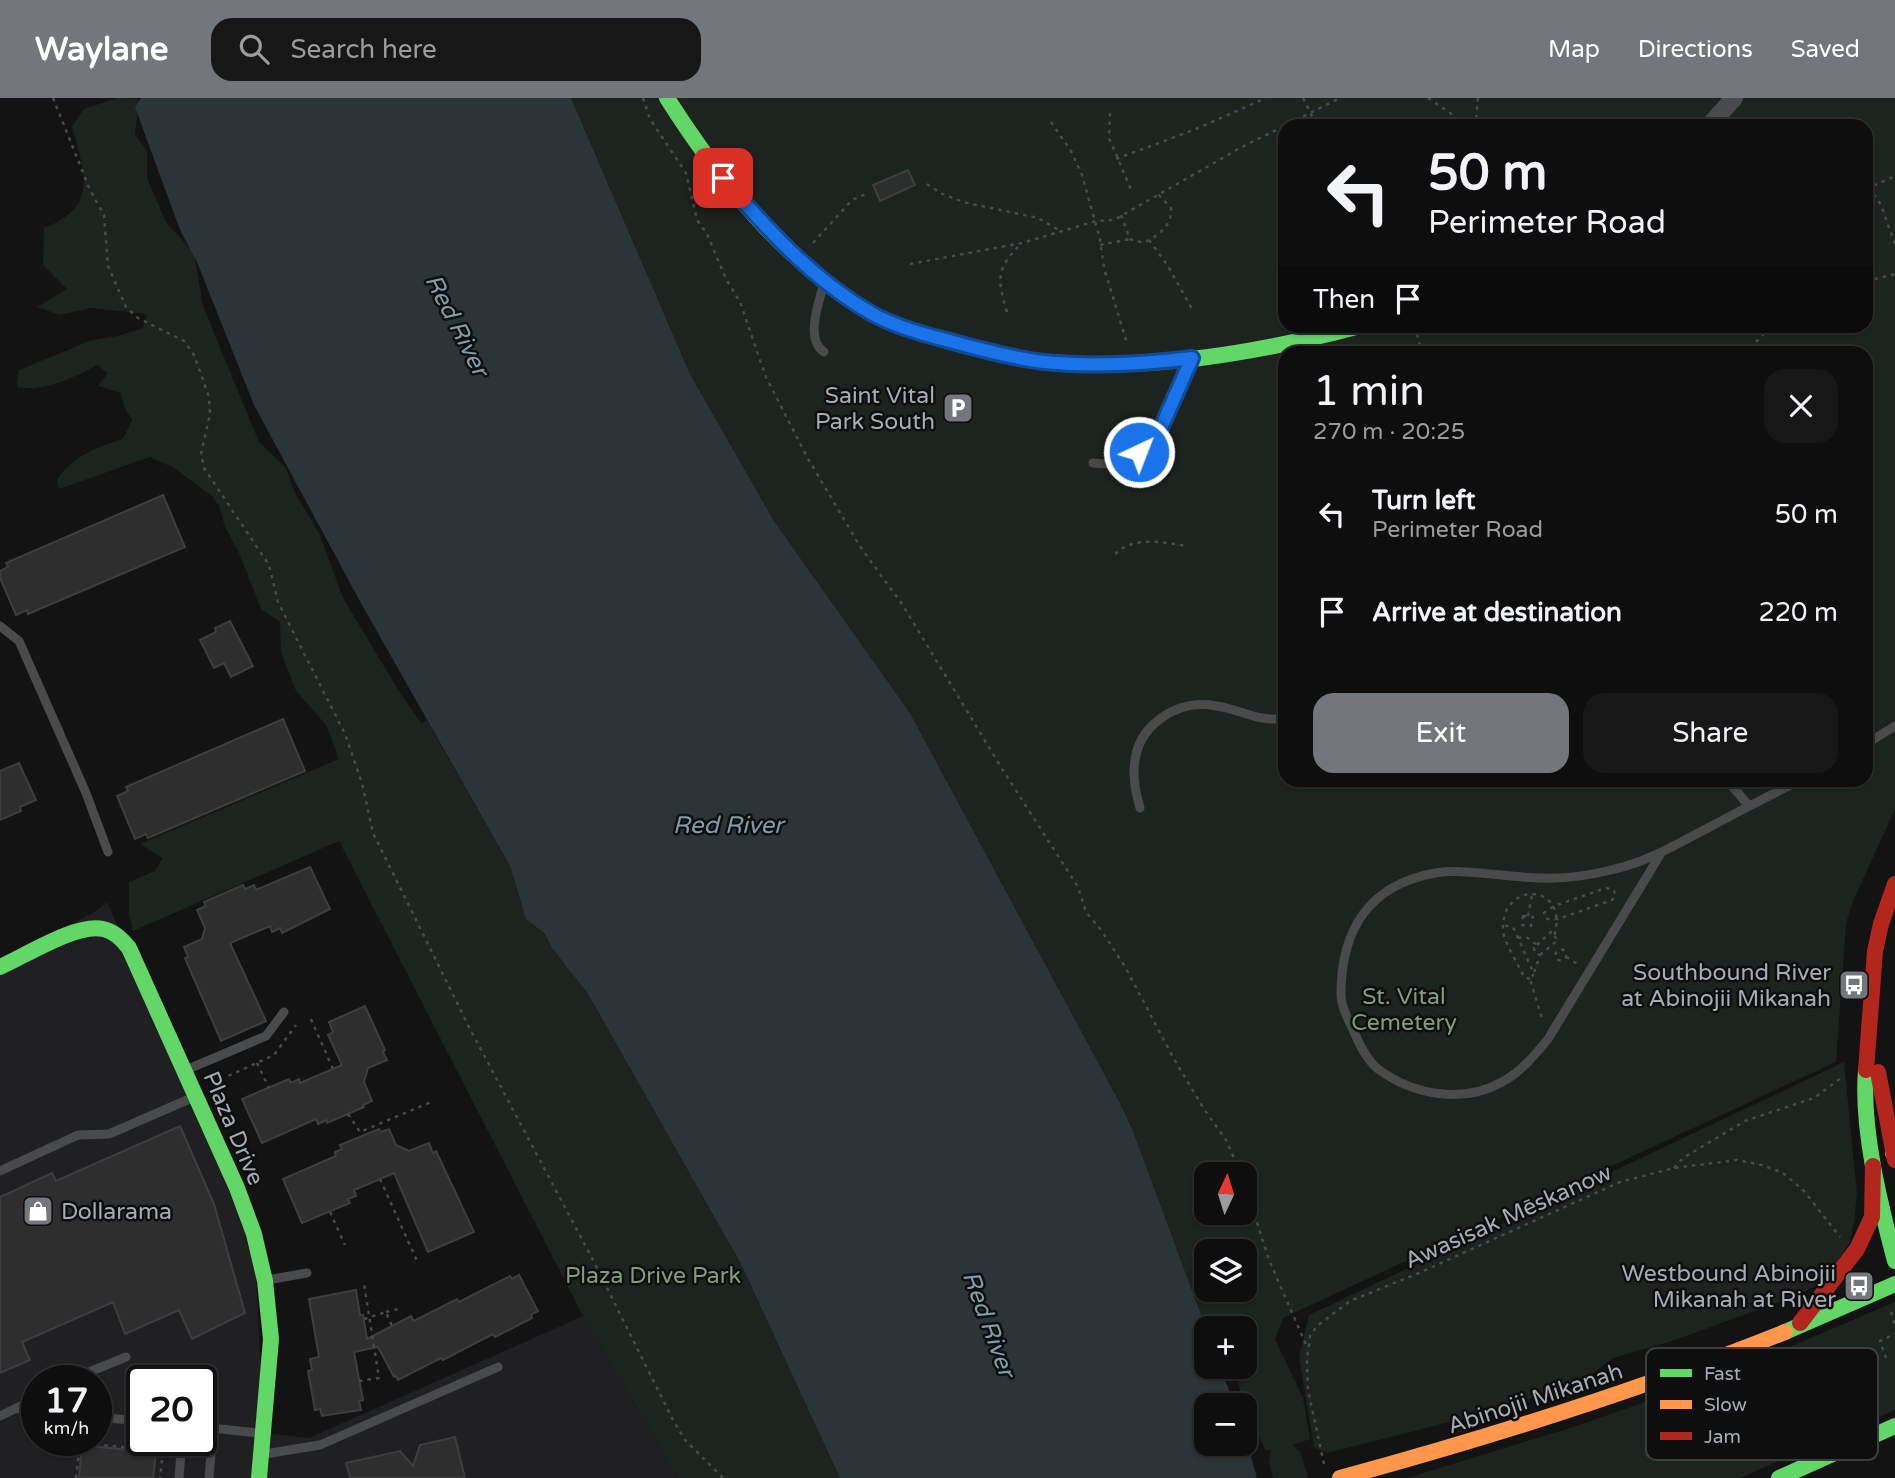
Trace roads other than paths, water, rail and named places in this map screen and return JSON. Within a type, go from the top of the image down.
[{"type":"street","points":[[667,98],[711,163],[748,207],[799,259],[825,281],[873,314],[927,335],[985,351],[1043,362],[1104,365],[1260,349],[1330,333]]},
{"type":"street","points":[[1715,119],[1734,98]]},
{"type":"street","points":[[1895,884],[1875,951],[1864,1094],[1879,1201],[1895,1261]]},
{"type":"street","name":"Plaza Drive","points":[[0,967],[94,928],[110,931],[123,938],[129,948],[237,1188],[254,1234],[265,1281],[271,1339],[259,1478]]},
{"type":"street","points":[[1870,1032],[1894,1157]]},
{"type":"street","points":[[1796,1328],[1857,1249],[1872,1217],[1874,1167]]},
{"type":"street","name":"Abinojii Mikanah","points":[[1745,1348],[1895,1284]]},
{"type":"street","name":"Abinojii Mikanah","points":[[1340,1478],[1553,1418],[1646,1385]]},
{"type":"street","points":[[1878,1434],[1895,1426]]},
{"type":"street","points":[[1779,1478],[1821,1460]]},
{"type":"street","points":[[1801,1469],[1838,1460]]},
{"type":"lane","points":[[824,352],[818,348],[814,336],[825,281]]},
{"type":"lane","points":[[1093,463],[1106,465],[1121,462],[1156,439],[1192,358]]},
{"type":"lane","points":[[0,626],[19,641],[82,783],[108,852]]},
{"type":"lane","points":[[1140,808],[1134,788],[1133,767],[1137,749],[1152,725],[1173,709],[1216,706],[1259,718],[1278,719]]},
{"type":"lane","points":[[1873,740],[1895,726]]},
{"type":"lane","points":[[1733,787],[1749,806]]},
{"type":"lane","points":[[1660,855],[1554,1030],[1530,1061],[1503,1082],[1467,1094],[1447,1096],[1430,1093],[1400,1082],[1376,1068],[1361,1047],[1341,999],[1345,947],[1356,924],[1370,906],[1387,891],[1405,882],[1436,873],[1535,878],[1615,869],[1660,855],[1786,787]]},
{"type":"lane","points":[[185,1071],[266,1036],[285,1012]]},
{"type":"lane","points":[[0,1171],[78,1135],[109,1134],[196,1096]]},
{"type":"lane","points":[[265,1281],[307,1273]]},
{"type":"lane","points":[[106,1365],[126,1357]]},
{"type":"lane","points":[[262,1454],[320,1445],[498,1367]]},
{"type":"lane","points":[[0,1416],[21,1406]]},
{"type":"lane","points":[[16,1409],[21,1409]]},
{"type":"lane","points":[[217,1429],[264,1433]]},
{"type":"lane","points":[[179,1478],[181,1456]]},
{"type":"lane","points":[[209,1478],[211,1456]]},
{"type":"water","name":"Red River","points":[[141,98],[571,98],[690,374],[774,521],[910,713],[1133,1131],[1194,1296],[1194,1302],[1202,1316],[1194,1316],[1194,1379],[1225,1379],[1230,1393],[1194,1393],[1194,1456],[1251,1456],[1257,1478],[840,1478],[741,1264],[588,994],[552,948],[545,934],[526,919],[510,866],[362,605],[254,405],[197,262],[180,230],[135,107]]},
{"type":"place","name":"Saint Vital Park South","points":[[958,408]]},
{"type":"place","name":"Southbound River at Abinojii Mikanah","points":[[1854,985]]},
{"type":"place","name":"Dollarama","points":[[38,1211]]},
{"type":"place","name":"Westbound Abinojii Mikanah at River","points":[[1859,1286]]},
{"type":"park label","name":"St. Vital Cemetery","points":[[1404,1009]]},
{"type":"park label","name":"Plaza Drive Park","points":[[653,1275]]}]
